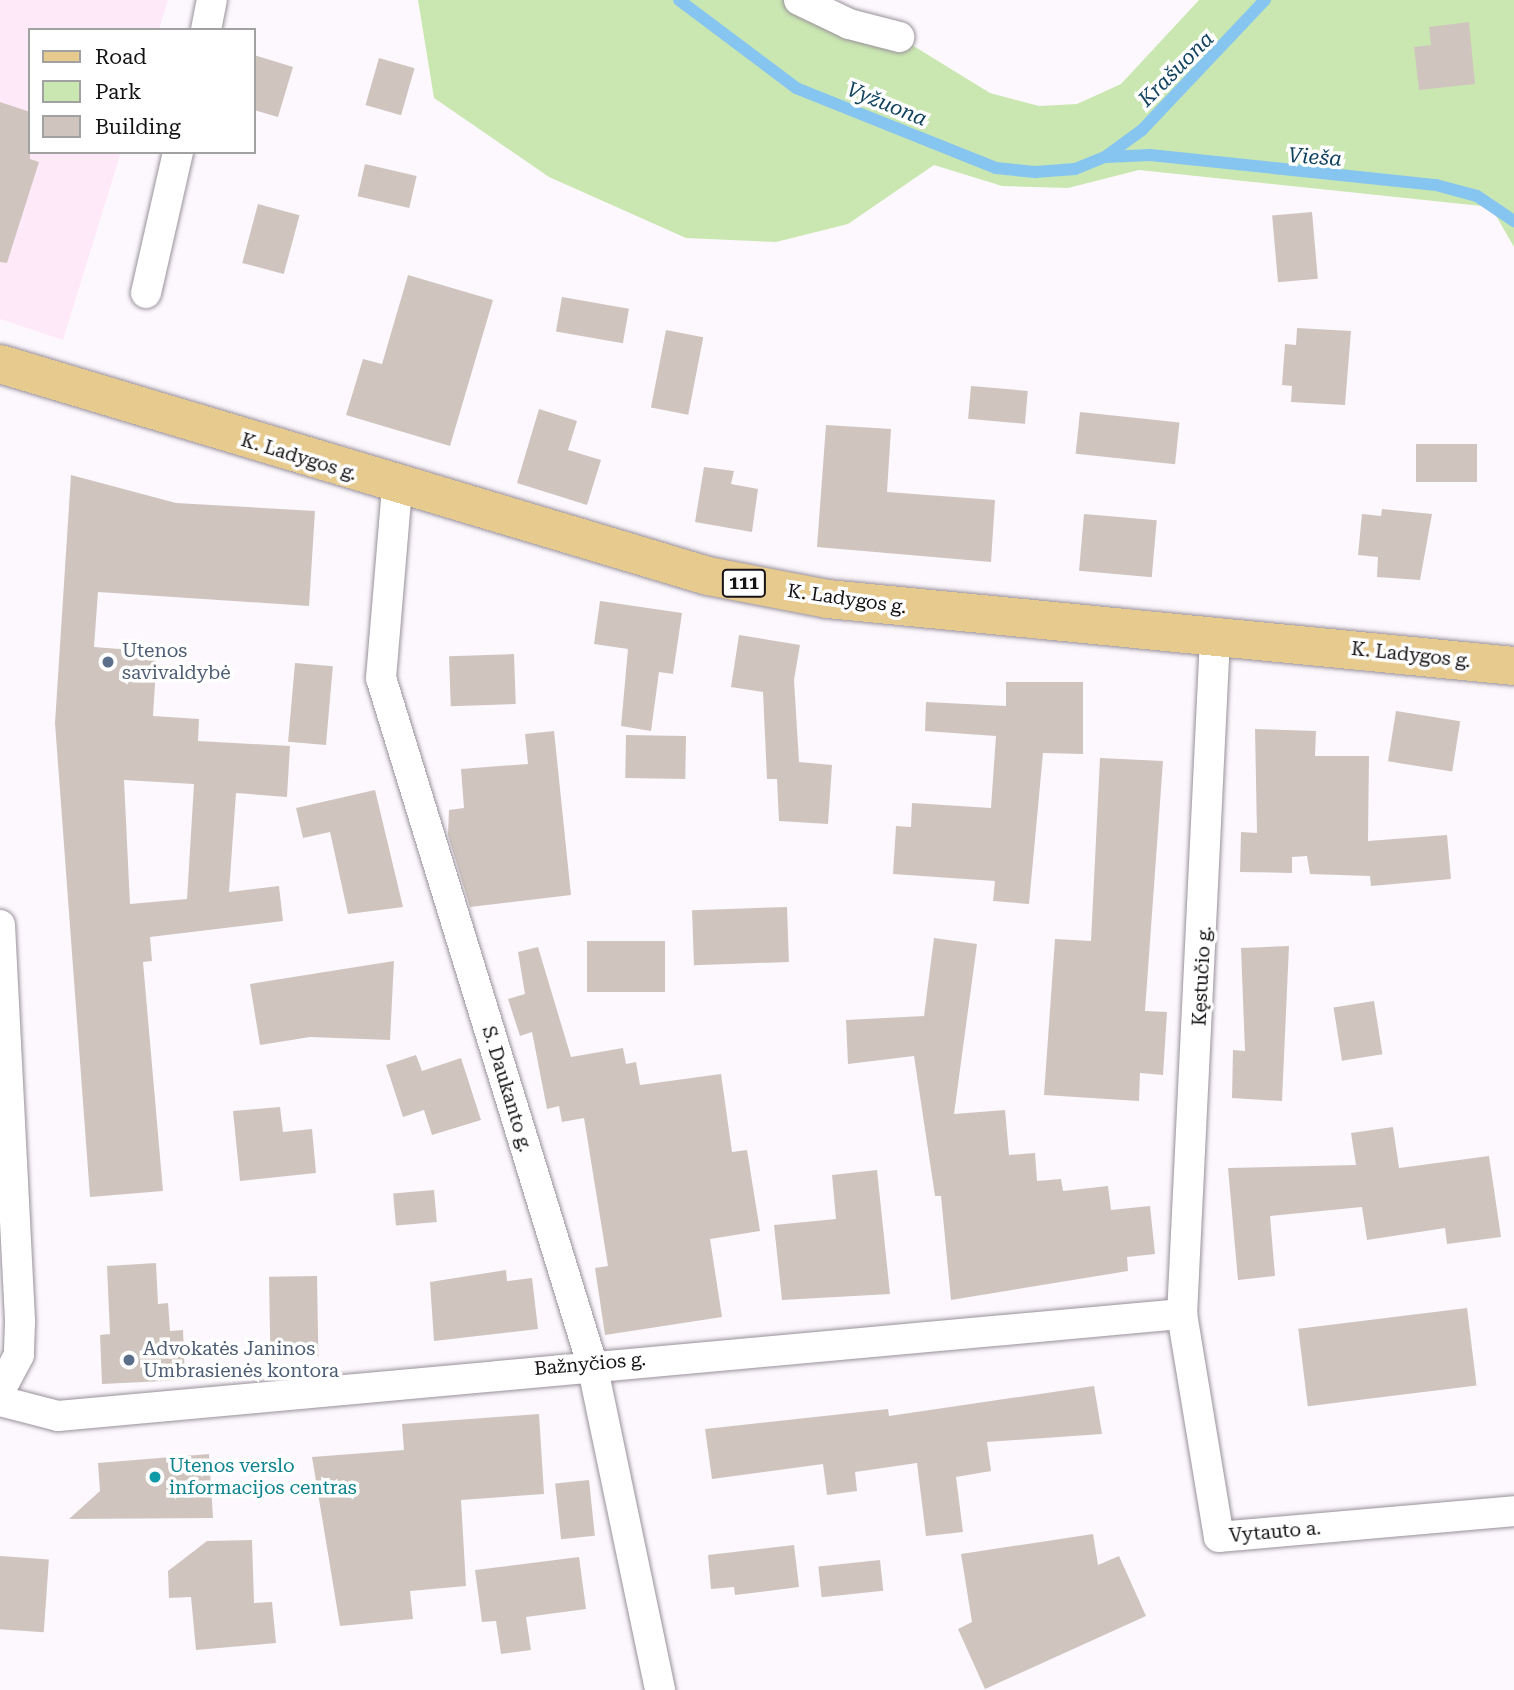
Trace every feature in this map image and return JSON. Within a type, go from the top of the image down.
[{"type":"main road","name":"K. Ladygos g.","points":[[0,364],[397,488],[708,576],[828,599],[1514,666]]},
{"type":"street","points":[[206,28],[212,0]]},
{"type":"street","points":[[799,0],[849,24],[899,37]]},
{"type":"street","points":[[146,293],[178,154]]},
{"type":"street","name":"S. Daukanto g.","points":[[397,488],[381,678],[592,1364],[660,1690]]},
{"type":"street","name":"Kęstučio g.","points":[[1182,1314],[1215,638]]},
{"type":"street","points":[[0,925],[20,1322],[19,1355],[0,1390]]},
{"type":"street","name":"Bažnyčios g.","points":[[0,1401],[58,1416],[592,1364],[1182,1314]]},
{"type":"street","name":"Vytauto a.","points":[[1182,1314],[1219,1537],[1514,1511]]},
{"type":"shaded area","points":[[0,0],[168,0],[160,28],[28,28],[28,154],[120,154],[63,340],[0,319]]},
{"type":"green space","points":[[418,0],[799,0],[899,37],[990,93],[1039,106],[1077,104],[1121,84],[1199,0],[1514,0],[1514,247],[1491,207],[1139,170],[1068,188],[1002,186],[934,165],[848,224],[776,242],[686,238],[549,177],[434,98]]},
{"type":"building","points":[[1469,22],[1475,84],[1419,90],[1414,47],[1431,45],[1429,27]]},
{"type":"building","points":[[256,56],[293,67],[278,117],[256,111]]},
{"type":"building","points":[[379,58],[415,68],[401,115],[365,105]]},
{"type":"building","points":[[0,102],[28,111],[28,154],[30,159],[39,162],[7,263],[0,262]]},
{"type":"building","points":[[365,164],[417,176],[409,208],[358,196]]},
{"type":"building","points":[[258,204],[300,215],[284,274],[242,263]]},
{"type":"building","points":[[1312,212],[1318,279],[1278,282],[1272,215]]},
{"type":"building","points":[[408,275],[493,300],[450,446],[346,415],[363,359],[382,364]]},
{"type":"building","points":[[562,297],[629,309],[623,343],[556,331]]},
{"type":"building","points":[[1297,328],[1351,331],[1345,405],[1291,402],[1292,386],[1282,385],[1285,344],[1296,345]]},
{"type":"building","points":[[666,330],[703,337],[688,415],[651,408]]},
{"type":"building","points":[[971,386],[1028,391],[1025,424],[968,419]]},
{"type":"building","points":[[539,409],[577,421],[568,450],[601,460],[587,505],[517,483]]},
{"type":"building","points":[[1080,412],[1179,422],[1175,464],[1076,454]]},
{"type":"building","points":[[826,425],[891,429],[887,492],[995,500],[991,562],[817,547]]},
{"type":"building","points":[[1416,444],[1477,444],[1477,482],[1416,482]]},
{"type":"building","points":[[704,467],[734,471],[731,484],[758,489],[752,532],[695,522]]},
{"type":"building","points":[[71,475],[176,503],[315,511],[309,606],[98,592],[94,647],[157,652],[153,716],[199,719],[198,741],[290,746],[287,797],[236,793],[229,892],[279,886],[283,921],[150,937],[152,961],[143,962],[163,1191],[90,1197],[55,723]],"holes":[[[124,780],[194,784],[187,899],[130,904]]]},
{"type":"building","points":[[1382,509],[1432,514],[1420,580],[1377,577],[1378,557],[1358,555],[1362,514],[1381,516]]},
{"type":"building","points":[[1084,514],[1157,520],[1152,577],[1079,571]]},
{"type":"building","points":[[600,601],[682,613],[673,674],[659,672],[651,731],[621,726],[628,649],[594,644]]},
{"type":"building","points":[[739,635],[800,645],[794,680],[799,762],[832,765],[828,824],[779,821],[777,779],[767,779],[763,692],[731,687]]},
{"type":"building","points":[[514,654],[516,704],[451,706],[449,656]]},
{"type":"building","points":[[295,663],[333,666],[326,745],[288,742]]},
{"type":"building","points":[[1006,682],[1083,682],[1083,754],[1043,753],[1029,904],[993,901],[995,881],[893,874],[896,826],[911,827],[912,803],[991,808],[996,736],[925,731],[926,702],[1006,706]]},
{"type":"building","points":[[1396,711],[1460,721],[1452,772],[1388,761]]},
{"type":"building","points":[[1255,729],[1316,731],[1315,756],[1369,756],[1368,841],[1447,835],[1451,879],[1371,886],[1370,876],[1310,874],[1307,856],[1292,857],[1292,873],[1240,872],[1241,832],[1257,833]]},
{"type":"building","points":[[554,731],[571,895],[470,907],[448,835],[449,810],[464,808],[461,769],[528,764],[525,734]]},
{"type":"building","points":[[626,735],[686,736],[685,779],[625,778]]},
{"type":"building","points":[[1100,758],[1163,761],[1145,1011],[1167,1012],[1163,1075],[1140,1073],[1139,1101],[1044,1095],[1055,939],[1091,941]]},
{"type":"building","points":[[375,790],[403,907],[348,914],[330,832],[303,838],[296,808]]},
{"type":"building","points":[[787,907],[789,962],[694,965],[692,910]]},
{"type":"building","points":[[934,938],[977,944],[954,1114],[1005,1110],[1009,1155],[1035,1153],[1037,1181],[1061,1179],[1063,1191],[1108,1186],[1111,1210],[1150,1206],[1155,1254],[1127,1257],[1128,1271],[951,1300],[941,1196],[935,1196],[914,1056],[848,1064],[846,1020],[924,1016]]},
{"type":"building","points":[[587,941],[665,941],[665,992],[587,992]]},
{"type":"building","points":[[1289,946],[1282,1101],[1232,1098],[1233,1050],[1245,1051],[1241,948]]},
{"type":"building","points":[[538,947],[571,1057],[623,1048],[626,1064],[636,1062],[640,1085],[721,1074],[732,1152],[747,1150],[760,1231],[710,1239],[722,1317],[605,1335],[595,1268],[608,1266],[584,1118],[562,1122],[559,1106],[547,1109],[532,1032],[520,1036],[508,999],[525,994],[518,952]]},
{"type":"building","points":[[394,961],[390,1040],[310,1037],[260,1045],[250,984]]},
{"type":"building","points":[[1374,1001],[1382,1054],[1342,1061],[1334,1007]]},
{"type":"building","points":[[416,1055],[422,1071],[461,1058],[481,1120],[432,1135],[424,1110],[403,1117],[386,1065]]},
{"type":"building","points":[[280,1107],[283,1132],[312,1129],[316,1173],[240,1181],[233,1111]]},
{"type":"building","points":[[1393,1127],[1399,1168],[1489,1156],[1501,1237],[1447,1244],[1445,1228],[1367,1240],[1362,1207],[1270,1216],[1275,1276],[1238,1280],[1228,1168],[1356,1165],[1351,1133]]},
{"type":"building","points":[[877,1170],[890,1294],[782,1300],[774,1225],[836,1219],[832,1175]]},
{"type":"building","points":[[434,1190],[437,1222],[396,1225],[393,1194]]},
{"type":"building","points":[[156,1263],[158,1304],[168,1303],[170,1331],[183,1330],[185,1380],[102,1384],[100,1335],[110,1334],[107,1266]]},
{"type":"building","points":[[506,1270],[507,1281],[532,1278],[538,1329],[434,1341],[430,1282]]},
{"type":"building","points":[[317,1276],[318,1356],[270,1357],[269,1277]]},
{"type":"building","points":[[1467,1308],[1477,1385],[1308,1406],[1298,1329]]},
{"type":"building","points":[[1094,1386],[1102,1434],[987,1442],[991,1471],[956,1477],[963,1532],[926,1536],[917,1463],[855,1472],[857,1491],[827,1495],[823,1464],[712,1479],[705,1429],[888,1409],[889,1416]]},
{"type":"building","points":[[539,1414],[544,1494],[461,1500],[466,1586],[410,1591],[413,1619],[340,1626],[312,1457],[404,1450],[402,1424]]},
{"type":"building","name":"Utenos verslo informacijos centras","points":[[209,1454],[213,1518],[69,1519],[100,1491],[98,1463]]},
{"type":"building","points":[[589,1480],[595,1536],[561,1539],[555,1484]]},
{"type":"building","points":[[1093,1534],[1098,1565],[1119,1556],[1146,1616],[985,1689],[958,1629],[972,1622],[961,1554]]},
{"type":"building","points":[[252,1540],[254,1603],[272,1602],[276,1643],[196,1650],[191,1597],[169,1598],[168,1571],[207,1541]]},
{"type":"building","points":[[794,1545],[799,1587],[735,1595],[734,1587],[711,1589],[708,1555]]},
{"type":"building","points":[[0,1556],[49,1559],[44,1632],[0,1629]]},
{"type":"building","points":[[579,1557],[586,1609],[526,1617],[531,1650],[501,1654],[496,1621],[482,1622],[475,1570]]},
{"type":"building","points":[[880,1560],[883,1591],[822,1597],[818,1566]]},
{"type":"waterway","name":"Vyžuona","points":[[679,0],[796,88],[996,168],[1035,172],[1075,169],[1105,157],[1142,130],[1265,0]]},
{"type":"waterway","name":"Vieša","points":[[1106,157],[1150,155],[1436,185],[1477,196],[1514,221]]},
{"type":"place","name":"Utenos savivaldybė","points":[[108,662]]},
{"type":"place","name":"Advokatės Janinos Umbrasienės kontora","points":[[129,1360]]},
{"type":"place","name":"Utenos verslo informacijos centras","points":[[155,1477]]},
{"type":"water label","name":"Krašuona","points":[[1176,69]]}]
